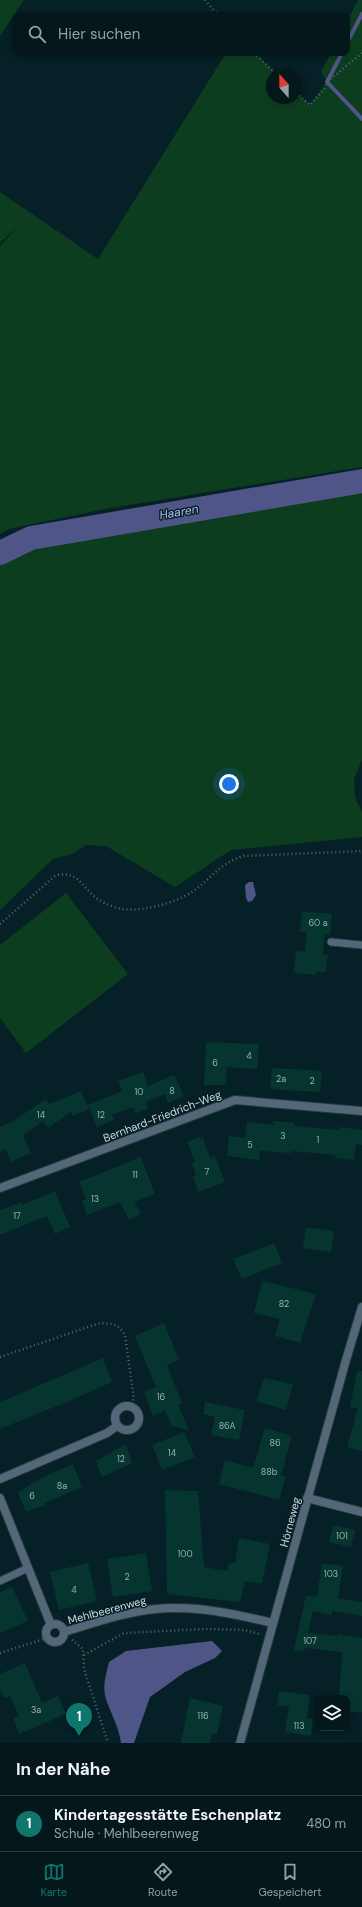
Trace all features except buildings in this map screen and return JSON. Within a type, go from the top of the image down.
[{"type":"street","name":"Bernhard-Friedrich-Weg","points":[[0,1188],[235,1100],[362,1111]]},
{"type":"street","name":"Hörneweg","points":[[240,1743],[307,1498],[362,1307]]},
{"type":"street","points":[[123,1406],[131,1406],[135,1408],[139,1416],[138,1424],[127,1431],[117,1426],[114,1418],[117,1411],[123,1406]]},
{"type":"street","points":[[0,1479],[107,1433],[117,1426]]},
{"type":"street","points":[[0,1498],[51,1625]]},
{"type":"street","points":[[307,1498],[362,1512]]},
{"type":"street","name":"Mehlbeerenweg","points":[[63,1635],[127,1614],[155,1609],[185,1608],[240,1615],[273,1623]]},
{"type":"street","points":[[51,1625],[60,1626],[63,1635],[56,1642],[47,1638],[46,1630],[51,1625]]},
{"type":"lane","points":[[330,942],[362,945]]},
{"type":"lane","points":[[0,1581],[28,1568]]},
{"type":"path","points":[[205,0],[215,12]]},
{"type":"path","points":[[302,98],[310,105],[325,88],[327,82],[362,53]]},
{"type":"path","points":[[257,56],[270,68]]},
{"type":"path","points":[[0,924],[55,876],[63,873],[74,876],[100,900],[122,909],[149,908],[176,901],[192,892],[232,859],[244,856],[362,851]]},
{"type":"path","points":[[0,1357],[97,1324],[113,1324],[122,1330],[125,1336],[134,1398],[131,1406]]},
{"type":"path","points":[[84,1655],[124,1633],[205,1628],[245,1630],[269,1636]]},
{"type":"path","points":[[63,1635],[73,1640],[83,1649],[84,1669],[108,1743]]},
{"type":"path","points":[[0,1653],[47,1638]]},
{"type":"green space","points":[[0,0],[24,0],[16,12],[12,12],[12,18],[0,36]]},
{"type":"green space","points":[[358,0],[362,0],[362,467],[105,509],[9,529],[0,534],[0,246],[19,225],[0,243],[0,192],[98,259],[224,56],[258,56],[271,68],[266,68],[266,104],[302,104],[302,98],[310,105],[327,82],[321,72],[329,56],[350,56],[350,15]]},
{"type":"green space","points":[[362,491],[362,759],[354,779],[355,797],[362,812],[362,837],[231,850],[175,887],[106,846],[86,845],[72,854],[53,859],[0,910],[0,561],[44,547],[88,536],[179,518]]},
{"type":"green space","points":[[66,893],[128,974],[26,1053],[0,1018],[0,945]]},
{"type":"water","points":[[249,882],[253,882],[256,895],[252,901],[248,902],[246,898],[245,885]]},
{"type":"water","points":[[212,1641],[222,1651],[215,1658],[185,1672],[150,1697],[134,1743],[121,1743],[117,1726],[108,1705],[104,1690],[109,1662],[126,1651]]},
{"type":"waterway","points":[[350,37],[362,14]]},
{"type":"waterway","points":[[340,56],[327,82],[362,119]]},
{"type":"waterway","name":"Haaren","points":[[0,553],[31,538],[362,481]]},
{"type":"place","name":"Kindertagesstätte Eschenplatz","points":[[79,1736]]}]
